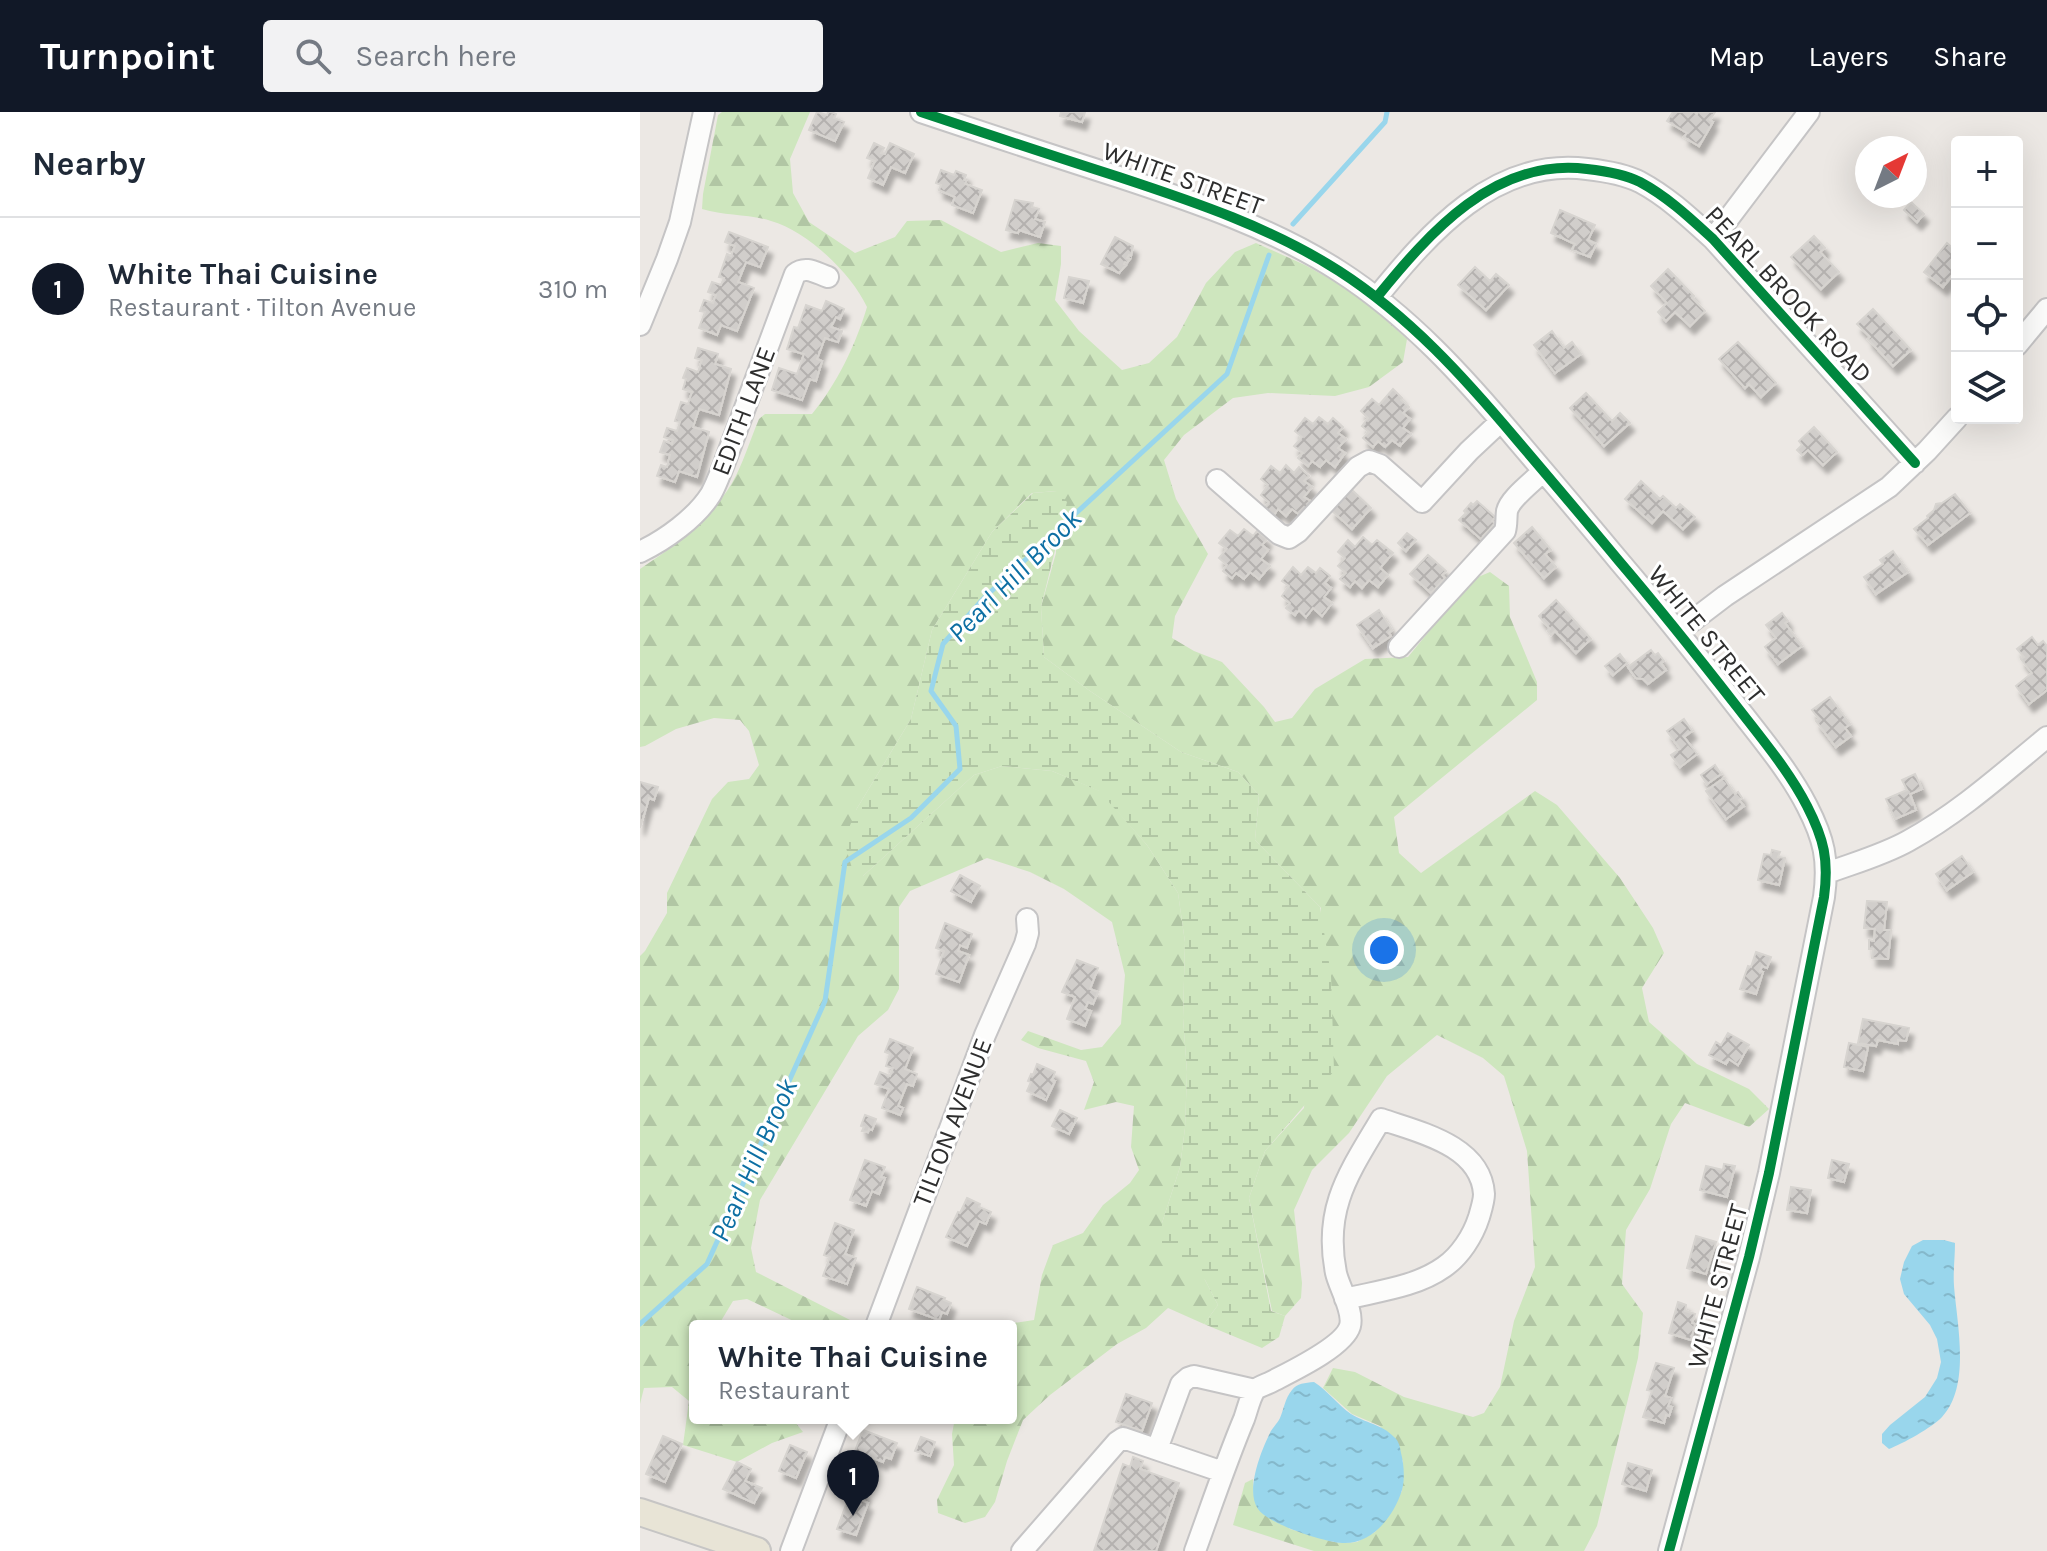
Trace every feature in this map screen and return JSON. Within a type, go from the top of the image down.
[{"type":"main road","points":[[640,1512],[721,1533],[757,1551]]},
{"type":"street","points":[[640,325],[680,222],[704,112]]},
{"type":"street","name":"WHITE STREET","points":[[921,112],[1201,204],[1300,248],[1377,297],[1449,362],[1679,631],[1777,758],[1806,804],[1825,851],[1827,873],[1821,912],[1749,1257],[1669,1551]]},
{"type":"street","points":[[1713,239],[1809,112]]},
{"type":"street","name":"PEARL BROOK ROAD","points":[[1377,297],[1437,229],[1491,188],[1521,174],[1555,167],[1610,172],[1638,181],[1660,194],[1713,239],[1915,463]]},
{"type":"street","name":"EDITH LANE","points":[[640,552],[684,523],[711,494],[795,274],[807,269],[828,277]]},
{"type":"street","points":[[2023,338],[2047,309]]},
{"type":"street","points":[[1217,480],[1279,534],[1289,538],[1358,467],[1369,461],[1380,465],[1422,502],[1501,421]]},
{"type":"street","points":[[1679,631],[1725,596],[1889,487],[1951,424]]},
{"type":"street","points":[[1399,647],[1505,531],[1512,502],[1543,471]]},
{"type":"street","points":[[1827,873],[1905,843],[1937,824],[2047,737]]},
{"type":"street","name":"TILTON AVENUE","points":[[878,1320],[985,1035],[1025,944],[1027,919]]},
{"type":"street","points":[[1195,1551],[1255,1390],[1327,1350],[1350,1325],[1331,1246],[1334,1214],[1343,1185],[1381,1119],[1448,1144],[1465,1157],[1480,1175],[1484,1196],[1477,1222],[1461,1252],[1425,1278],[1345,1299]]},
{"type":"street","points":[[1157,1449],[1181,1384],[1188,1378],[1194,1376],[1255,1390]]},
{"type":"street","points":[[791,1551],[839,1424]]},
{"type":"street","points":[[1022,1551],[1123,1438],[1223,1472]]},
{"type":"green space","points":[[722,112],[810,112],[790,159],[793,193],[809,222],[855,253],[895,237],[907,221],[941,220],[1001,252],[1038,243],[1061,246],[1055,300],[1079,331],[1122,370],[1149,363],[1177,337],[1206,283],[1235,252],[1256,243],[1305,265],[1357,294],[1407,339],[1403,362],[1369,387],[1335,396],[1268,393],[1233,398],[1184,435],[1164,460],[1176,499],[1208,554],[1175,616],[1172,638],[1222,662],[1275,722],[1292,718],[1315,689],[1365,659],[1408,657],[1471,580],[1490,572],[1509,586],[1510,617],[1537,682],[1537,700],[1394,817],[1399,853],[1421,873],[1535,791],[1557,805],[1620,878],[1653,928],[1664,953],[1642,988],[1649,1022],[1697,1064],[1749,1089],[1769,1109],[1749,1127],[1685,1103],[1671,1124],[1650,1189],[1626,1230],[1622,1284],[1643,1313],[1638,1358],[1597,1526],[1584,1551],[1314,1551],[1233,1525],[1245,1483],[1253,1479],[1254,1498],[1290,1529],[1346,1543],[1357,1542],[1375,1532],[1402,1491],[1403,1461],[1380,1426],[1352,1414],[1323,1388],[1333,1368],[1355,1372],[1404,1397],[1473,1417],[1484,1413],[1500,1387],[1514,1321],[1535,1267],[1527,1151],[1504,1076],[1483,1058],[1437,1035],[1387,1076],[1349,1133],[1312,1170],[1294,1210],[1301,1298],[1285,1316],[1272,1311],[1249,1198],[1265,1151],[1304,1108],[1321,908],[1255,840],[1259,795],[1238,772],[1181,752],[1044,657],[1041,607],[1056,553],[1057,491],[1032,493],[992,532],[932,630],[911,719],[856,810],[863,876],[974,775],[1002,766],[1052,771],[1100,791],[1147,845],[1178,893],[1185,942],[1185,1128],[1180,1167],[1162,1223],[1205,1280],[1218,1305],[1204,1324],[1168,1308],[1146,1328],[1117,1344],[1050,1395],[1023,1420],[995,1502],[985,1517],[965,1523],[938,1513],[937,1500],[954,1465],[954,1424],[1017,1424],[1017,1323],[1034,1320],[1042,1275],[1053,1245],[1083,1233],[1103,1205],[1130,1183],[1139,1170],[1131,1147],[1134,1106],[1116,1102],[1084,1110],[1094,1082],[1086,1061],[1021,1040],[1028,1031],[1081,1050],[1102,1047],[1121,1024],[1125,975],[1112,922],[1064,889],[1030,872],[987,858],[910,891],[899,907],[899,989],[888,1010],[858,1036],[760,1200],[751,1248],[756,1272],[850,1320],[791,1320],[747,1299],[733,1301],[722,1320],[689,1320],[689,1401],[672,1387],[644,1388],[640,1404],[640,956],[667,913],[667,893],[712,799],[728,782],[749,779],[759,765],[749,731],[740,720],[714,718],[676,729],[640,747],[640,569],[691,531],[713,509],[740,468],[759,419],[765,414],[812,414],[845,363],[867,307],[839,267],[799,234],[763,219],[702,209],[718,115]]},
{"type":"green space","points":[[1057,491],[1067,502],[1041,607],[1044,657],[1181,752],[1238,772],[1259,795],[1255,840],[1320,907],[1331,975],[1334,1071],[1265,1151],[1249,1198],[1271,1311],[1285,1316],[1279,1337],[1262,1348],[1204,1324],[1218,1305],[1205,1280],[1161,1253],[1162,1223],[1180,1167],[1185,1128],[1185,942],[1178,893],[1147,845],[1099,791],[1052,771],[1002,766],[974,775],[863,876],[854,875],[844,841],[856,810],[911,719],[932,630],[992,532],[1033,493]]},
{"type":"green space","points":[[689,1401],[689,1424],[797,1424],[803,1432],[772,1443],[737,1462],[683,1445]]},
{"type":"water","points":[[1923,1240],[1955,1243],[1954,1281],[1960,1354],[1957,1389],[1951,1404],[1932,1426],[1889,1449],[1882,1443],[1882,1434],[1925,1397],[1937,1378],[1941,1362],[1937,1339],[1930,1325],[1904,1294],[1900,1279],[1912,1246]]},
{"type":"water","points":[[1314,1382],[1351,1414],[1389,1433],[1400,1446],[1404,1476],[1398,1500],[1380,1527],[1353,1542],[1323,1539],[1284,1526],[1264,1515],[1254,1501],[1259,1460],[1288,1396],[1296,1386]]},
{"type":"building","points":[[817,112],[827,115],[831,112],[836,114],[834,118],[844,122],[835,141],[809,130]]},
{"type":"building","points":[[1061,112],[1085,112],[1082,122],[1060,116]]},
{"type":"building","points":[[1673,112],[1715,112],[1710,120],[1713,122],[1699,146],[1684,137],[1687,133],[1667,121]]},
{"type":"building","points":[[874,143],[884,148],[881,153],[885,154],[890,143],[914,154],[905,173],[891,167],[883,185],[868,178],[875,161],[867,158]]},
{"type":"building","points":[[941,170],[966,175],[965,184],[982,190],[973,213],[952,205],[955,197],[939,190],[941,185],[936,183]]},
{"type":"building","points":[[1015,200],[1033,203],[1032,207],[1039,209],[1035,219],[1045,222],[1040,237],[1019,230],[1018,233],[1006,230]]},
{"type":"building","points":[[1918,208],[1924,214],[1917,222],[1904,210]]},
{"type":"building","points":[[1560,210],[1595,225],[1588,240],[1596,244],[1590,257],[1572,250],[1575,244],[1551,233]]},
{"type":"building","points":[[729,232],[768,247],[760,267],[746,262],[738,282],[754,288],[737,331],[721,325],[717,335],[699,328],[705,312],[700,311],[704,300],[713,303],[716,295],[708,292],[712,282],[721,285],[724,278],[719,277],[727,254],[731,256],[735,246],[725,242]]},
{"type":"building","points":[[1814,236],[1825,248],[1820,252],[1839,272],[1821,289],[1791,257]]},
{"type":"building","points":[[1115,237],[1133,246],[1131,256],[1127,258],[1130,259],[1119,273],[1101,264]]},
{"type":"building","points":[[1947,243],[1951,247],[1951,277],[1943,287],[1924,272]]},
{"type":"building","points":[[1475,267],[1490,281],[1496,274],[1509,285],[1486,310],[1458,285]]},
{"type":"building","points":[[1668,269],[1705,311],[1690,326],[1675,312],[1666,321],[1658,312],[1667,303],[1651,286]]},
{"type":"building","points":[[1069,277],[1089,281],[1083,303],[1064,298]]},
{"type":"building","points":[[826,301],[844,309],[840,319],[836,317],[831,327],[842,331],[838,342],[825,338],[817,359],[822,361],[816,381],[810,379],[802,400],[772,390],[779,368],[797,374],[804,354],[787,349],[806,305],[822,311]]},
{"type":"building","points":[[1873,309],[1911,350],[1893,366],[1857,324]]},
{"type":"building","points":[[1552,331],[1564,348],[1572,342],[1581,354],[1555,373],[1534,345]]},
{"type":"building","points":[[1738,342],[1776,383],[1761,397],[1749,384],[1745,388],[1719,359]]},
{"type":"building","points":[[698,348],[718,354],[715,364],[731,369],[719,415],[699,409],[693,427],[709,432],[697,477],[679,471],[675,482],[657,476],[661,465],[667,467],[670,455],[660,452],[664,441],[672,444],[673,440],[664,437],[667,428],[677,431],[680,422],[675,421],[681,402],[688,404],[692,392],[683,389],[686,379],[683,378],[687,368],[698,372],[702,360],[695,358]]},
{"type":"building","points":[[1393,389],[1409,407],[1403,413],[1410,419],[1403,428],[1411,434],[1400,446],[1392,440],[1385,447],[1378,441],[1373,447],[1363,438],[1369,432],[1362,426],[1368,418],[1361,411],[1372,399],[1379,405]]},
{"type":"building","points":[[1586,393],[1612,421],[1620,413],[1630,423],[1604,446],[1570,408]]},
{"type":"building","points":[[1319,417],[1328,424],[1333,418],[1343,427],[1338,433],[1346,439],[1338,448],[1345,453],[1335,467],[1326,460],[1320,467],[1312,461],[1308,466],[1298,458],[1303,453],[1294,446],[1302,437],[1295,431],[1305,418],[1313,424]]},
{"type":"building","points":[[1814,427],[1837,452],[1823,465],[1808,450],[1802,455],[1797,450],[1802,445],[1799,441]]},
{"type":"building","points":[[1286,465],[1294,473],[1299,467],[1309,476],[1304,481],[1312,487],[1304,497],[1312,502],[1301,516],[1292,509],[1286,516],[1278,509],[1274,515],[1265,507],[1269,502],[1261,495],[1268,485],[1261,479],[1271,466],[1280,473]]},
{"type":"building","points":[[1641,481],[1660,499],[1663,496],[1676,508],[1680,504],[1695,517],[1683,529],[1663,511],[1652,523],[1625,499]]},
{"type":"building","points":[[1351,489],[1371,508],[1352,529],[1331,510]]},
{"type":"building","points":[[1955,494],[1970,513],[1928,545],[1914,529],[1928,518],[1936,504]]},
{"type":"building","points":[[1477,501],[1495,517],[1492,521],[1495,523],[1481,539],[1459,520],[1471,503],[1473,505]]},
{"type":"building","points":[[1532,527],[1551,550],[1545,554],[1556,567],[1544,578],[1514,543]]},
{"type":"building","points":[[1244,529],[1253,536],[1257,531],[1267,539],[1262,545],[1268,550],[1261,559],[1270,566],[1259,579],[1250,572],[1244,579],[1236,573],[1232,578],[1223,571],[1227,565],[1219,558],[1227,549],[1219,543],[1230,530],[1238,536]]},
{"type":"building","points":[[1407,533],[1416,540],[1406,551],[1398,543]]},
{"type":"building","points":[[1363,537],[1372,545],[1377,540],[1393,553],[1380,568],[1388,575],[1378,587],[1369,580],[1362,588],[1355,581],[1350,587],[1340,579],[1346,573],[1338,566],[1345,558],[1338,552],[1348,540],[1355,547]]},
{"type":"building","points":[[1893,551],[1908,572],[1876,594],[1864,577],[1883,564],[1880,560]]},
{"type":"building","points":[[1428,555],[1446,571],[1442,575],[1445,578],[1431,593],[1410,574]]},
{"type":"building","points":[[1293,567],[1301,575],[1308,567],[1316,573],[1320,568],[1330,576],[1325,583],[1331,588],[1324,597],[1332,603],[1322,616],[1313,608],[1306,617],[1299,610],[1295,615],[1286,608],[1290,603],[1282,596],[1289,586],[1282,581]]},
{"type":"building","points":[[1556,600],[1591,639],[1576,653],[1555,631],[1551,635],[1539,616]]},
{"type":"building","points":[[1379,610],[1392,630],[1389,633],[1391,636],[1373,648],[1357,625]]},
{"type":"building","points":[[1782,613],[1788,621],[1785,623],[1802,646],[1778,664],[1765,647],[1776,638],[1766,625]]},
{"type":"building","points":[[2032,637],[2038,645],[2043,641],[2047,646],[2047,690],[2029,704],[2016,686],[2032,673],[2017,649]]},
{"type":"building","points":[[1651,650],[1664,661],[1661,663],[1666,670],[1648,684],[1636,678],[1628,667]]},
{"type":"building","points":[[1620,654],[1627,663],[1613,675],[1605,666]]},
{"type":"building","points":[[1830,697],[1850,724],[1845,728],[1851,736],[1836,747],[1816,721],[1819,719],[1812,710]]},
{"type":"building","points":[[1684,719],[1692,731],[1684,737],[1697,754],[1680,767],[1671,755],[1680,749],[1667,731]]},
{"type":"building","points":[[1715,765],[1721,774],[1707,784],[1701,775]]},
{"type":"building","points":[[1915,774],[1922,789],[1910,794],[1916,810],[1895,819],[1886,799],[1907,790],[1902,780]]},
{"type":"building","points":[[1724,778],[1735,794],[1738,792],[1744,806],[1726,819],[1706,791]]},
{"type":"building","points":[[640,782],[658,787],[654,800],[649,798],[640,828]]},
{"type":"building","points":[[1772,850],[1780,852],[1778,857],[1785,858],[1779,885],[1758,880],[1764,854],[1771,855]]},
{"type":"building","points":[[1962,856],[1973,872],[1947,890],[1936,874]]},
{"type":"building","points":[[960,875],[980,886],[971,902],[951,891]]},
{"type":"building","points":[[1867,901],[1887,902],[1884,930],[1891,930],[1888,959],[1872,958],[1873,949],[1869,949],[1869,940],[1874,941],[1875,929],[1864,928]]},
{"type":"building","points":[[945,923],[972,934],[967,948],[960,945],[958,951],[969,955],[959,982],[936,974],[944,951],[936,948]]},
{"type":"building","points":[[1756,952],[1771,957],[1767,968],[1762,966],[1756,994],[1740,989]]},
{"type":"building","points":[[1077,960],[1098,968],[1090,989],[1098,992],[1093,1004],[1088,1002],[1085,1009],[1091,1011],[1085,1026],[1067,1019],[1075,997],[1062,992]]},
{"type":"building","points":[[1863,1019],[1909,1028],[1906,1041],[1898,1040],[1898,1044],[1878,1040],[1876,1046],[1858,1043]]},
{"type":"building","points":[[1728,1033],[1749,1045],[1738,1065],[1729,1059],[1726,1064],[1709,1055],[1716,1042],[1721,1045]]},
{"type":"building","points":[[890,1039],[913,1048],[905,1069],[917,1074],[913,1086],[907,1084],[898,1106],[903,1108],[900,1115],[882,1108],[889,1089],[875,1084],[880,1072],[890,1076],[893,1068],[886,1066],[890,1054],[885,1052]]},
{"type":"building","points":[[1849,1043],[1868,1047],[1863,1071],[1844,1067]]},
{"type":"building","points":[[1037,1064],[1055,1072],[1052,1080],[1055,1081],[1046,1100],[1027,1091],[1031,1082],[1028,1081]]},
{"type":"building","points":[[1060,1110],[1077,1118],[1069,1134],[1052,1126]]},
{"type":"building","points":[[865,1115],[876,1119],[868,1132],[862,1131],[864,1127],[861,1126]]},
{"type":"building","points":[[865,1160],[885,1167],[879,1194],[872,1191],[866,1206],[850,1200]]},
{"type":"building","points":[[1832,1160],[1849,1164],[1844,1182],[1828,1178]]},
{"type":"building","points":[[1724,1164],[1735,1166],[1727,1197],[1700,1190],[1706,1166],[1723,1170]]},
{"type":"building","points":[[1791,1187],[1811,1190],[1807,1213],[1787,1210]]},
{"type":"building","points":[[967,1198],[991,1212],[986,1224],[979,1221],[967,1246],[946,1237]]},
{"type":"building","points":[[835,1223],[854,1230],[845,1254],[856,1258],[847,1284],[823,1276],[830,1257],[824,1255]]},
{"type":"building","points":[[1696,1236],[1716,1242],[1706,1274],[1687,1268]]},
{"type":"building","points":[[917,1287],[951,1303],[947,1314],[942,1312],[939,1320],[909,1309]]},
{"type":"building","points":[[1678,1302],[1686,1305],[1685,1311],[1695,1314],[1691,1340],[1669,1333]]},
{"type":"building","points":[[1656,1363],[1674,1368],[1665,1396],[1671,1398],[1668,1406],[1672,1407],[1664,1423],[1643,1417],[1652,1391],[1647,1390]]},
{"type":"building","points":[[1126,1394],[1152,1403],[1142,1431],[1116,1422]]},
{"type":"building","points":[[863,1430],[897,1443],[891,1459],[885,1457],[883,1462],[855,1451]]},
{"type":"building","points":[[663,1436],[682,1444],[665,1482],[646,1474]]},
{"type":"building","points":[[921,1437],[935,1442],[930,1456],[915,1451]]},
{"type":"building","points":[[790,1445],[807,1452],[796,1478],[779,1471]]},
{"type":"building","points":[[1133,1457],[1143,1461],[1140,1469],[1179,1483],[1156,1551],[1094,1551],[1123,1464],[1130,1467]]},
{"type":"building","points":[[737,1462],[751,1469],[745,1481],[762,1488],[754,1503],[723,1489]]},
{"type":"building","points":[[1628,1463],[1652,1470],[1646,1491],[1622,1484]]},
{"type":"building","points":[[857,1489],[866,1493],[863,1501],[868,1503],[856,1535],[837,1529],[849,1497],[854,1498]]},
{"type":"waterway","name":"Pearl Hill Brook","points":[[1293,224],[1385,122],[1387,112]]},
{"type":"waterway","name":"Pearl Hill Brook","points":[[640,1324],[707,1264],[825,1001],[845,862],[911,818],[960,769],[956,726],[931,691],[943,644],[985,597],[1227,374],[1269,255]]},
{"type":"cycle path","points":[[921,112],[1148,186],[1232,217],[1313,256],[1365,289],[1412,328],[1477,393],[1679,634],[1766,743],[1807,806],[1824,850],[1824,897],[1769,1173],[1669,1551]]},
{"type":"cycle path","points":[[1377,297],[1442,225],[1494,187],[1523,175],[1554,168],[1587,169],[1628,177],[1660,194],[1713,239],[1915,463]]},
{"type":"place","name":"White Thai Cuisine","points":[[853,1516]]}]
